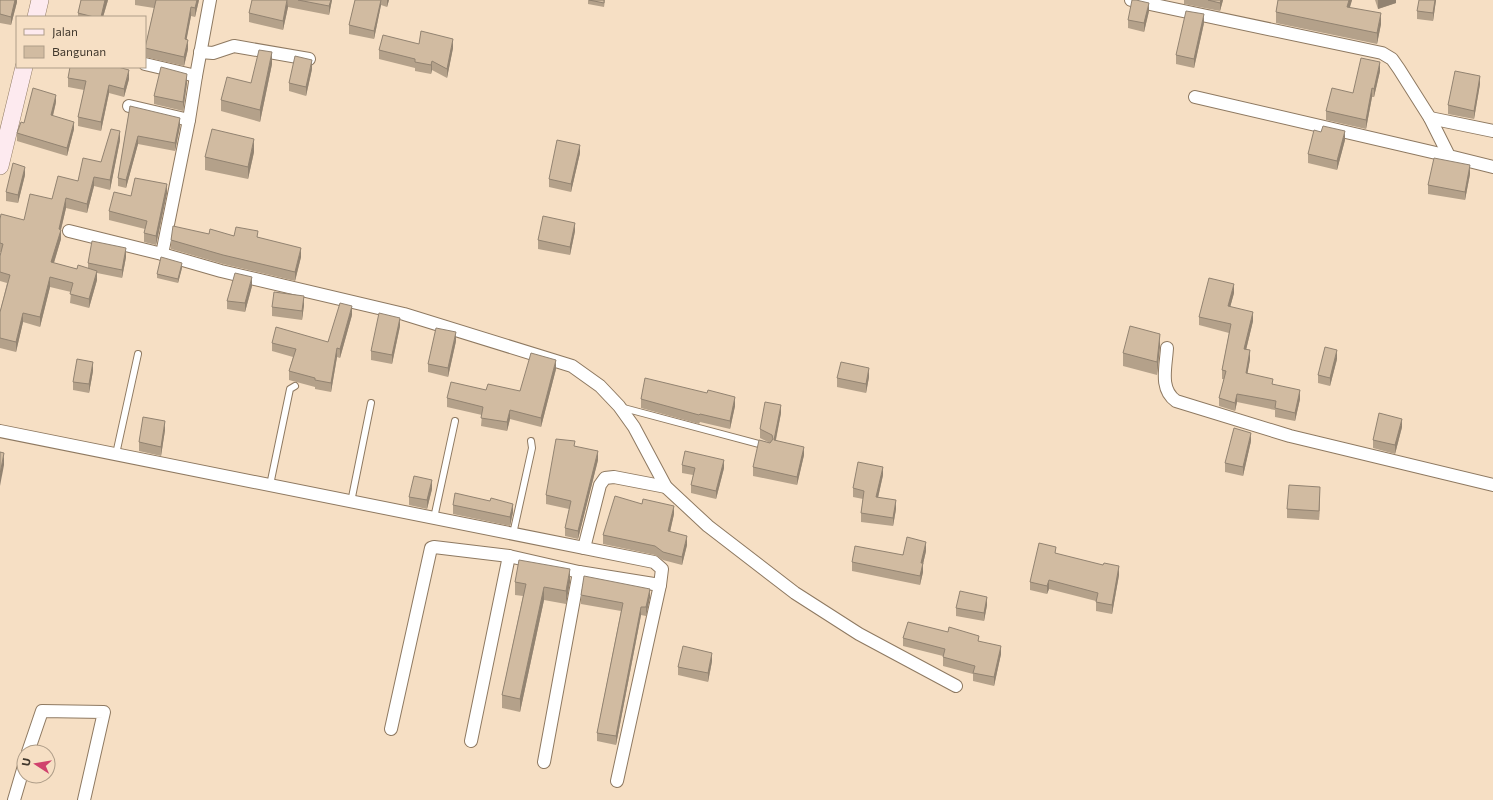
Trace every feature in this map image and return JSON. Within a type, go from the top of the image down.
[{"type":"main road","points":[[36,16],[40,0]]},
{"type":"main road","points":[[0,166],[2,148],[24,68]]},
{"type":"street","points":[[162,254],[189,120],[210,0]]},
{"type":"street","points":[[1131,0],[1382,53],[1392,59],[1430,118],[1449,156]]},
{"type":"street","points":[[200,52],[213,53],[234,46],[309,59]]},
{"type":"street","points":[[146,64],[196,76]]},
{"type":"street","points":[[1195,97],[1493,167]]},
{"type":"street","points":[[129,106],[189,120]]},
{"type":"street","points":[[1430,118],[1493,131]]},
{"type":"street","points":[[69,231],[162,254],[221,271],[404,314],[460,330],[572,366],[600,386],[619,406],[634,427],[666,487],[708,526],[795,593],[859,634],[956,686]]},
{"type":"street","points":[[1167,348],[1165,386],[1169,396],[1176,401],[1290,436],[1493,485]]},
{"type":"street","points":[[0,431],[654,562],[662,569],[660,585],[617,781]]},
{"type":"street","points":[[584,548],[600,485],[605,478],[614,477],[666,487]]},
{"type":"street","points":[[391,729],[431,548],[434,547],[509,556],[579,572],[660,585]]},
{"type":"street","points":[[471,741],[509,556]]},
{"type":"street","points":[[544,762],[579,572]]},
{"type":"street","points":[[31,744],[42,711],[104,712],[84,800]]},
{"type":"street","points":[[14,800],[19,784]]},
{"type":"lane","points":[[116,454],[138,354]]},
{"type":"lane","points":[[270,485],[290,389],[295,386]]},
{"type":"lane","points":[[351,502],[372,402]]},
{"type":"lane","points":[[619,406],[769,447]]},
{"type":"lane","points":[[434,518],[456,421]]},
{"type":"lane","points":[[513,534],[532,448],[531,441]]},
{"type":"building","points":[[0,0],[15,0],[11,17],[0,14]]},
{"type":"building","points":[[81,0],[105,0],[101,16],[90,16],[78,13]]},
{"type":"building","points":[[156,0],[197,0],[195,8],[191,7],[185,39],[188,40],[184,57],[146,48]]},
{"type":"building","points":[[252,0],[287,0],[283,21],[249,13]]},
{"type":"building","points":[[298,0],[331,0],[329,6]]},
{"type":"building","points":[[355,0],[381,0],[374,31],[349,25]]},
{"type":"building","points":[[589,0],[604,0],[604,3]]},
{"type":"building","points":[[1132,0],[1149,3],[1144,23],[1128,20]]},
{"type":"building","points":[[1208,0],[1221,0],[1220,3]]},
{"type":"building","points":[[1278,0],[1349,0],[1347,7],[1381,13],[1377,33],[1276,12]]},
{"type":"building","points":[[1419,0],[1435,0],[1433,13],[1417,11]]},
{"type":"building","points":[[1186,11],[1204,14],[1194,59],[1176,55]]},
{"type":"building","points":[[421,31],[453,39],[447,69],[432,61],[431,65],[415,62],[415,59],[379,50],[383,35],[419,44]]},
{"type":"building","points":[[259,50],[272,52],[260,110],[221,100],[227,77],[251,83]]},
{"type":"building","points":[[295,56],[312,60],[306,87],[289,83]]},
{"type":"building","points":[[1361,58],[1380,62],[1374,89],[1372,88],[1366,120],[1326,111],[1332,88],[1353,93]]},
{"type":"building","points":[[161,67],[187,74],[183,102],[154,96]]},
{"type":"building","points":[[70,68],[122,68],[129,70],[124,89],[109,85],[101,122],[78,117],[86,81],[68,78]]},
{"type":"building","points":[[1455,71],[1480,76],[1474,111],[1448,105]]},
{"type":"building","points":[[33,88],[56,95],[51,115],[74,122],[67,148],[17,133],[21,122],[24,123]]},
{"type":"building","points":[[130,106],[180,118],[175,143],[138,136],[126,180],[118,178]]},
{"type":"building","points":[[1323,126],[1345,131],[1337,161],[1308,154],[1314,130],[1321,132]]},
{"type":"building","points":[[111,129],[120,131],[110,180],[94,177],[87,204],[66,198],[59,229],[61,230],[51,262],[77,269],[78,265],[97,271],[89,299],[70,294],[73,283],[50,277],[40,317],[23,313],[16,342],[0,338],[0,312],[10,275],[0,272],[0,256],[3,244],[0,243],[1,214],[24,220],[30,194],[52,199],[58,176],[78,181],[83,158],[101,162]]},
{"type":"building","points":[[212,129],[254,139],[248,167],[205,157]]},
{"type":"building","points":[[557,140],[580,145],[571,184],[549,179]]},
{"type":"building","points":[[1434,158],[1470,165],[1465,192],[1428,185]]},
{"type":"building","points":[[13,163],[25,167],[18,195],[6,192]]},
{"type":"building","points":[[135,178],[167,184],[156,236],[144,233],[147,221],[109,211],[114,192],[131,196]]},
{"type":"building","points":[[543,216],[575,223],[570,247],[538,240]]},
{"type":"building","points":[[173,226],[209,234],[210,229],[234,236],[236,227],[258,231],[257,237],[301,248],[295,272],[223,255],[171,240]]},
{"type":"building","points":[[92,241],[126,248],[122,270],[88,263]]},
{"type":"building","points":[[161,257],[182,263],[178,279],[157,274]]},
{"type":"building","points":[[235,273],[252,277],[245,303],[227,301]]},
{"type":"building","points":[[1209,278],[1234,284],[1228,306],[1253,312],[1244,349],[1250,350],[1246,373],[1273,379],[1272,384],[1300,390],[1295,413],[1275,408],[1276,401],[1237,394],[1235,403],[1219,398],[1226,371],[1222,370],[1231,324],[1199,317]]},
{"type":"building","points":[[274,292],[304,296],[302,311],[272,307]]},
{"type":"building","points":[[340,303],[352,306],[340,349],[337,348],[331,383],[315,380],[315,378],[289,371],[296,349],[272,343],[276,327],[328,342]]},
{"type":"building","points":[[379,313],[400,318],[392,355],[371,351]]},
{"type":"building","points":[[1130,326],[1160,334],[1157,362],[1123,353]]},
{"type":"building","points":[[436,328],[456,332],[448,368],[428,364]]},
{"type":"building","points":[[1325,347],[1337,350],[1330,378],[1318,375]]},
{"type":"building","points":[[531,353],[556,360],[541,418],[510,410],[507,422],[481,418],[483,407],[447,398],[451,382],[486,390],[488,384],[520,391]]},
{"type":"building","points":[[77,359],[93,362],[89,384],[73,382]]},
{"type":"building","points":[[841,362],[869,368],[866,384],[837,378]]},
{"type":"building","points":[[645,378],[707,393],[708,390],[735,397],[730,421],[699,415],[641,399]]},
{"type":"building","points":[[765,402],[781,405],[774,440],[804,447],[797,477],[753,467],[759,440],[770,443],[773,439],[772,435],[760,429]]},
{"type":"building","points":[[1379,413],[1402,419],[1395,445],[1373,440]]},
{"type":"building","points":[[143,417],[165,421],[161,447],[139,442]]},
{"type":"building","points":[[1234,428],[1251,433],[1243,467],[1225,463]]},
{"type":"building","points":[[556,439],[575,441],[574,446],[598,451],[578,531],[565,528],[571,501],[546,495]]},
{"type":"building","points":[[685,451],[724,460],[716,491],[691,485],[695,468],[682,465]]},
{"type":"building","points":[[0,452],[4,453],[0,474]]},
{"type":"building","points":[[858,462],[883,467],[876,497],[896,500],[893,518],[861,513],[864,491],[853,488]]},
{"type":"building","points":[[414,476],[432,480],[427,500],[409,497]]},
{"type":"building","points":[[1289,485],[1320,487],[1319,511],[1287,509]]},
{"type":"building","points":[[455,493],[490,501],[491,498],[513,504],[510,517],[453,505]]},
{"type":"building","points":[[615,496],[642,504],[643,499],[674,506],[668,531],[687,536],[682,557],[663,552],[655,546],[603,535]]},
{"type":"building","points":[[907,537],[926,542],[921,563],[923,563],[920,576],[852,562],[855,546],[903,555]]},
{"type":"building","points":[[1039,543],[1056,547],[1055,553],[1103,565],[1104,563],[1119,566],[1112,605],[1096,602],[1098,593],[1049,580],[1047,586],[1030,582]]},
{"type":"building","points":[[519,560],[570,569],[566,591],[544,587],[520,699],[502,695],[526,584],[515,582]]},
{"type":"building","points":[[584,576],[650,589],[646,607],[641,607],[616,736],[597,733],[623,603],[581,595]]},
{"type":"building","points":[[960,591],[987,597],[984,613],[956,608]]},
{"type":"building","points":[[908,622],[948,632],[949,627],[979,636],[978,641],[1001,646],[994,677],[973,673],[975,666],[943,657],[945,649],[903,638]]},
{"type":"building","points":[[683,646],[712,653],[708,673],[678,667]]}]
